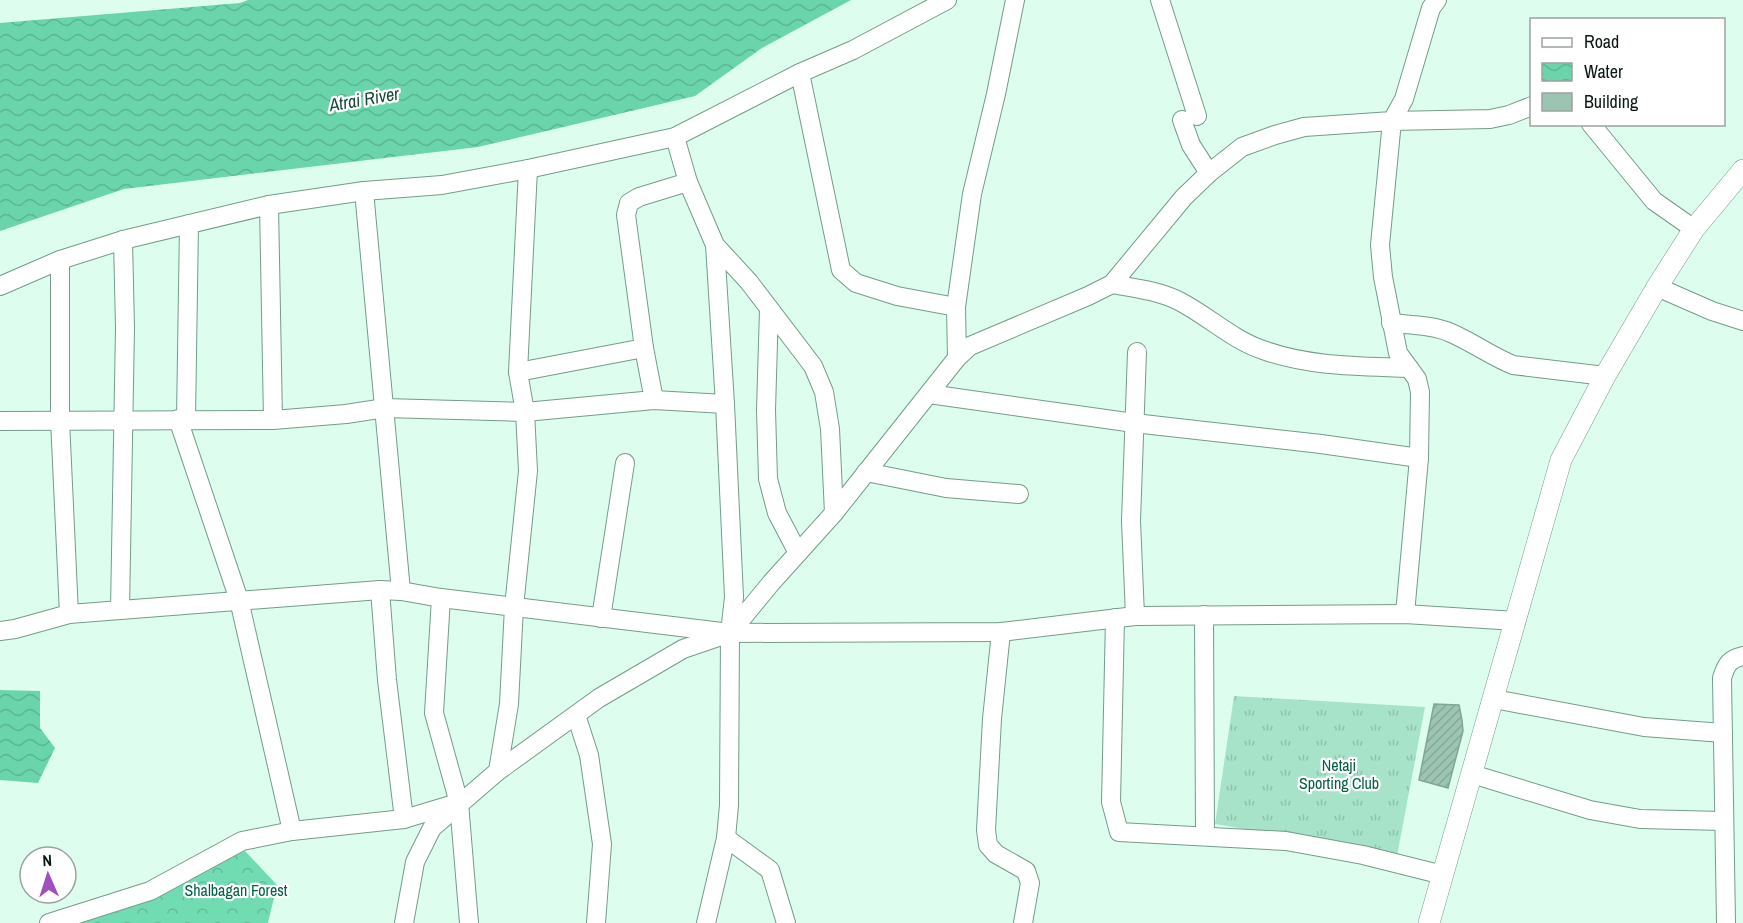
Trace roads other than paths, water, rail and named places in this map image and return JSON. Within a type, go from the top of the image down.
[{"type":"street","points":[[0,286],[60,260],[123,240],[269,205],[364,191],[442,185],[528,170],[675,137],[800,73],[853,50],[947,0]]},
{"type":"street","points":[[957,358],[956,307],[972,194],[1015,0]]},
{"type":"street","points":[[1160,0],[1189,118],[1191,145],[1209,173]]},
{"type":"street","points":[[1405,614],[1419,458],[1420,392],[1417,379],[1398,353],[1383,277],[1380,245],[1392,120],[1404,99],[1431,8],[1437,0]]},
{"type":"street","points":[[800,73],[841,270],[855,283],[897,296],[956,307]]},
{"type":"street","points":[[404,923],[415,862],[432,828],[498,771],[599,698],[683,649],[730,633],[834,513],[957,358],[970,346],[1112,284],[1184,197],[1209,173],[1242,147],[1304,127],[1392,120],[1490,119],[1530,107]]},
{"type":"street","points":[[1592,126],[1654,201],[1694,229]]},
{"type":"street","points":[[675,137],[688,182],[715,245],[749,282],[813,366],[824,392],[830,429],[834,513]]},
{"type":"street","points":[[498,771],[509,704],[514,608],[528,471],[525,412],[518,372],[528,170]]},
{"type":"street","points":[[1429,923],[1562,460],[1605,376],[1694,229],[1743,170]]},
{"type":"street","points":[[654,400],[644,348],[626,215],[628,202],[639,196],[688,182]]},
{"type":"street","points":[[364,191],[400,591]]},
{"type":"street","points":[[269,205],[273,420]]},
{"type":"street","points":[[189,224],[182,419],[239,600],[292,831]]},
{"type":"street","points":[[120,610],[125,328],[123,240]]},
{"type":"street","points":[[706,923],[726,838],[729,805],[730,633],[734,597],[715,245]]},
{"type":"street","points":[[60,260],[60,420],[69,614]]},
{"type":"street","points":[[1112,284],[1156,292],[1176,300],[1252,345],[1280,356],[1328,364],[1409,368]]},
{"type":"street","points":[[1658,287],[1712,311],[1743,321]]},
{"type":"street","points":[[769,309],[766,410],[768,479],[777,513],[798,553]]},
{"type":"street","points":[[1391,323],[1449,332],[1513,364],[1605,376]]},
{"type":"street","points":[[518,372],[644,348]]},
{"type":"street","points":[[1135,616],[1131,521],[1137,352]]},
{"type":"street","points":[[929,394],[1134,423],[1321,444],[1419,458]]},
{"type":"street","points":[[0,421],[273,420],[346,414],[385,408],[525,412],[654,400],[725,404]]},
{"type":"street","points":[[602,618],[625,463]]},
{"type":"street","points":[[866,472],[946,488],[1019,494]]},
{"type":"street","points":[[0,632],[69,614],[380,590],[730,633],[1001,632],[1135,616],[1405,614],[1516,621]]},
{"type":"street","points":[[380,590],[387,680],[404,819]]},
{"type":"street","points":[[441,598],[434,713],[459,803],[468,923]]},
{"type":"street","points":[[1204,615],[1205,836]]},
{"type":"street","points":[[1115,618],[1111,802],[1119,832],[1286,841],[1363,855],[1443,874]]},
{"type":"street","points":[[1001,632],[992,719],[986,830],[988,845],[996,854],[1026,871],[1030,884],[1023,923]]},
{"type":"street","points":[[1726,923],[1722,678],[1726,666],[1732,659],[1743,656]]},
{"type":"street","points":[[1494,699],[1644,727],[1723,734]]},
{"type":"street","points":[[576,715],[589,755],[602,844],[596,923]]},
{"type":"street","points":[[1472,774],[1590,810],[1640,819],[1723,821]]},
{"type":"street","points":[[49,923],[150,891],[242,840],[292,831],[404,819],[459,803]]},
{"type":"street","points":[[726,838],[770,870],[786,923]]},
{"type":"water","name":"Atrai River","points":[[248,0],[851,0],[762,48],[695,96],[478,147],[124,189],[0,231],[0,23],[240,3]]},
{"type":"water","points":[[0,690],[40,691],[40,728],[55,748],[38,783],[0,780]]},
{"type":"park label","name":"Netaji Sporting Club","points":[[1339,774]]},
{"type":"park label","name":"Shalbagan Forest","points":[[236,890]]}]
